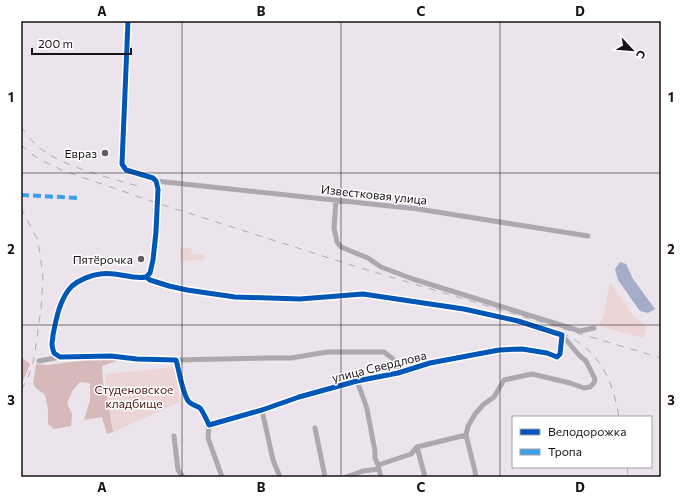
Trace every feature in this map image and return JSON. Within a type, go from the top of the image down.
[{"type":"street","name":"Известковая улица","points":[[128,21],[122,164],[126,170],[153,178],[156,181],[418,209],[588,236]]},
{"type":"street","points":[[60,357],[54,353],[52,344],[55,325],[62,303],[72,287],[91,276],[100,274],[114,273],[140,278],[146,277],[150,273],[156,232],[158,189],[156,181]]},
{"type":"street","points":[[336,200],[334,228],[337,242],[341,247],[368,258],[381,267],[413,279],[580,331],[594,328]]},
{"type":"street","points":[[146,277],[150,280],[187,290],[235,296],[300,299],[363,294],[464,309],[518,321],[562,335],[586,361],[594,379],[594,383],[590,387],[584,388],[532,374],[504,380],[494,397],[484,404],[471,419],[468,426],[466,435],[476,477]]},
{"type":"street","name":"улица Свердлова","points":[[209,425],[262,410],[299,397],[356,382],[399,373],[430,363],[499,350],[522,349],[546,353],[557,357],[560,354],[562,335]]},
{"type":"street","name":"улица Свердлова","points":[[39,361],[60,357],[111,356],[137,359],[176,360],[291,358],[326,352],[384,352],[393,359],[399,373]]},
{"type":"street","points":[[176,360],[183,390],[188,402],[199,408],[209,425],[208,438],[222,477]]},
{"type":"street","points":[[356,382],[367,409],[375,458],[381,477]]},
{"type":"street","points":[[262,410],[273,460],[280,477]]},
{"type":"street","points":[[315,428],[325,477]]},
{"type":"street","points":[[346,477],[379,467],[411,454],[417,446],[466,435]]},
{"type":"street","points":[[174,436],[178,470],[183,477]]},
{"type":"street","points":[[417,446],[425,477]]},
{"type":"green space","points":[[180,248],[191,248],[192,254],[204,254],[204,260],[180,261]]},
{"type":"green space","points":[[610,282],[634,317],[647,327],[644,338],[599,326],[604,313]]},
{"type":"green space","name":"Студеновское кладбище","points":[[174,367],[180,402],[113,432],[105,374]]},
{"type":"shaded area","points":[[21,357],[30,364],[21,386]]},
{"type":"shaded area","points":[[102,358],[120,360],[102,366],[103,382],[113,432],[107,434],[102,417],[84,420],[90,400],[90,383],[80,382],[73,390],[67,403],[72,414],[71,426],[54,429],[48,424],[48,409],[45,395],[33,384],[36,364],[48,365]]},
{"type":"water","points":[[620,262],[626,264],[633,279],[655,309],[648,313],[640,311],[618,280],[615,269]]},
{"type":"railway","points":[[21,127],[37,146],[48,154],[87,171],[141,187]]},
{"type":"railway","points":[[21,145],[33,155],[64,171],[157,203],[354,266],[661,358]]},
{"type":"railway","points":[[21,208],[37,239],[43,278],[41,309],[34,359],[29,375],[21,391]]},
{"type":"railway","points":[[562,333],[586,348],[602,366],[608,377],[619,416]]},
{"type":"railway","points":[[627,468],[628,477]]},
{"type":"marked path","points":[[21,195],[79,198]]},
{"type":"cycle path","points":[[128,21],[122,164],[126,170],[153,178],[156,181],[158,189],[153,260],[150,273],[146,277],[140,278],[106,273],[85,278],[72,286],[64,296],[57,316],[52,343],[54,353],[60,357],[111,356],[137,359],[176,360],[187,399],[190,403],[200,408],[209,425],[262,410],[299,397],[357,381],[398,373],[430,363],[499,350],[522,349],[547,353],[557,357],[560,354],[562,335],[518,321],[464,309],[363,294],[300,299],[235,297],[169,286],[150,280],[146,277]]},
{"type":"place","name":"Евраз","points":[[105,153]]},
{"type":"place","name":"Пятёрочка","points":[[141,259]]}]
